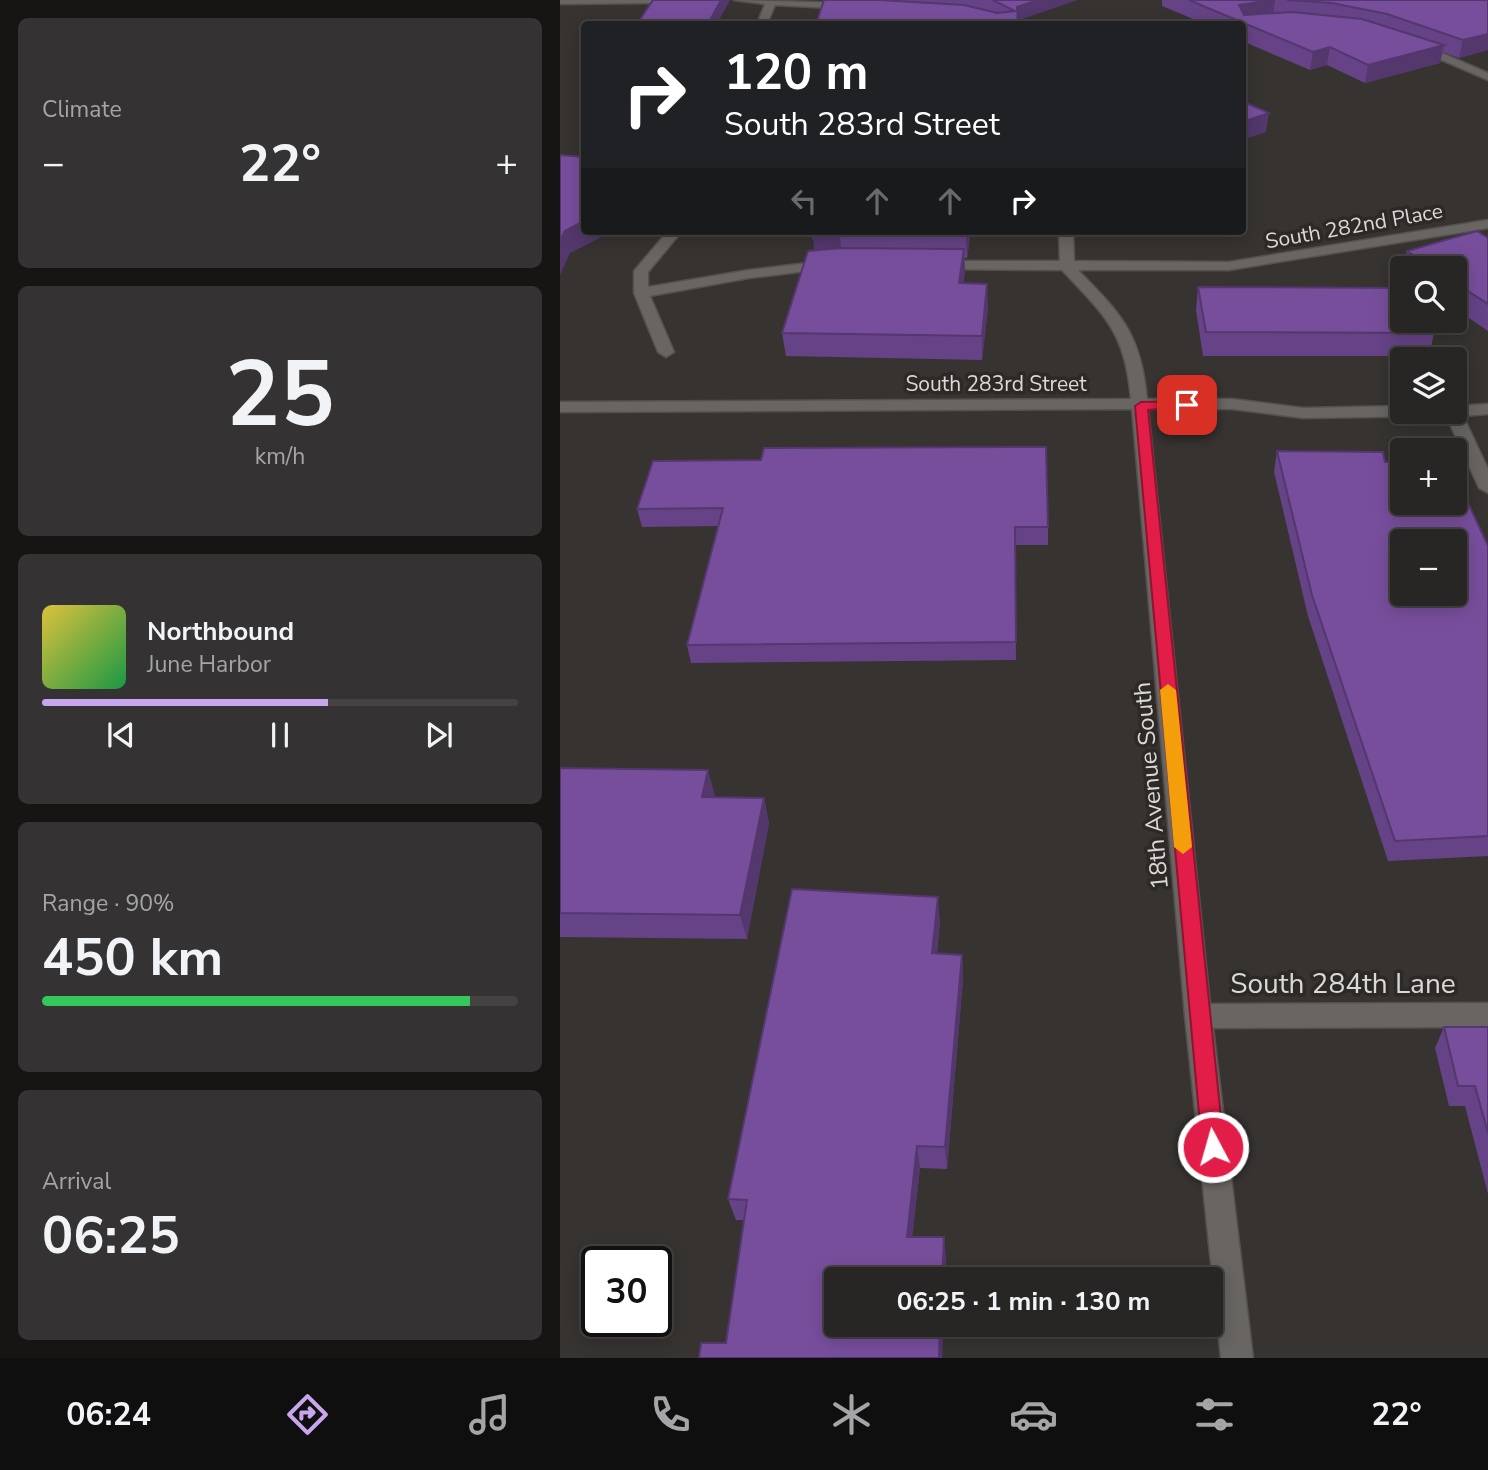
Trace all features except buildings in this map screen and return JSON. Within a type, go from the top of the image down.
[{"type":"street","points":[[560,1],[650,0]]},
{"type":"street","points":[[739,0],[865,7]]},
{"type":"street","points":[[763,21],[771,2]]},
{"type":"street","points":[[1405,41],[1488,77]]},
{"type":"street","name":"South 282nd Place","points":[[929,265],[1228,266],[1267,262],[1488,224]]},
{"type":"street","points":[[666,352],[641,293],[641,271],[672,235]]},
{"type":"street","points":[[1066,235],[1067,267]]},
{"type":"street","points":[[641,293],[749,274],[853,264]]},
{"type":"street","name":"18th Avenue South","points":[[1067,267],[1098,299],[1125,334],[1136,368],[1198,1016],[1237,1358]]},
{"type":"street","name":"South 283rd Street","points":[[560,407],[1232,404],[1303,413],[1390,412]]},
{"type":"street","points":[[1467,410],[1488,409]]},
{"type":"street","points":[[1459,424],[1488,488]]},
{"type":"street","name":"South 284th Lane","points":[[1198,1016],[1488,1015]]},
{"type":"slow traffic","points":[[1168,690],[1183,847]]},
{"type":"route","points":[[1187,405],[1141,406],[1213,1147]]}]
